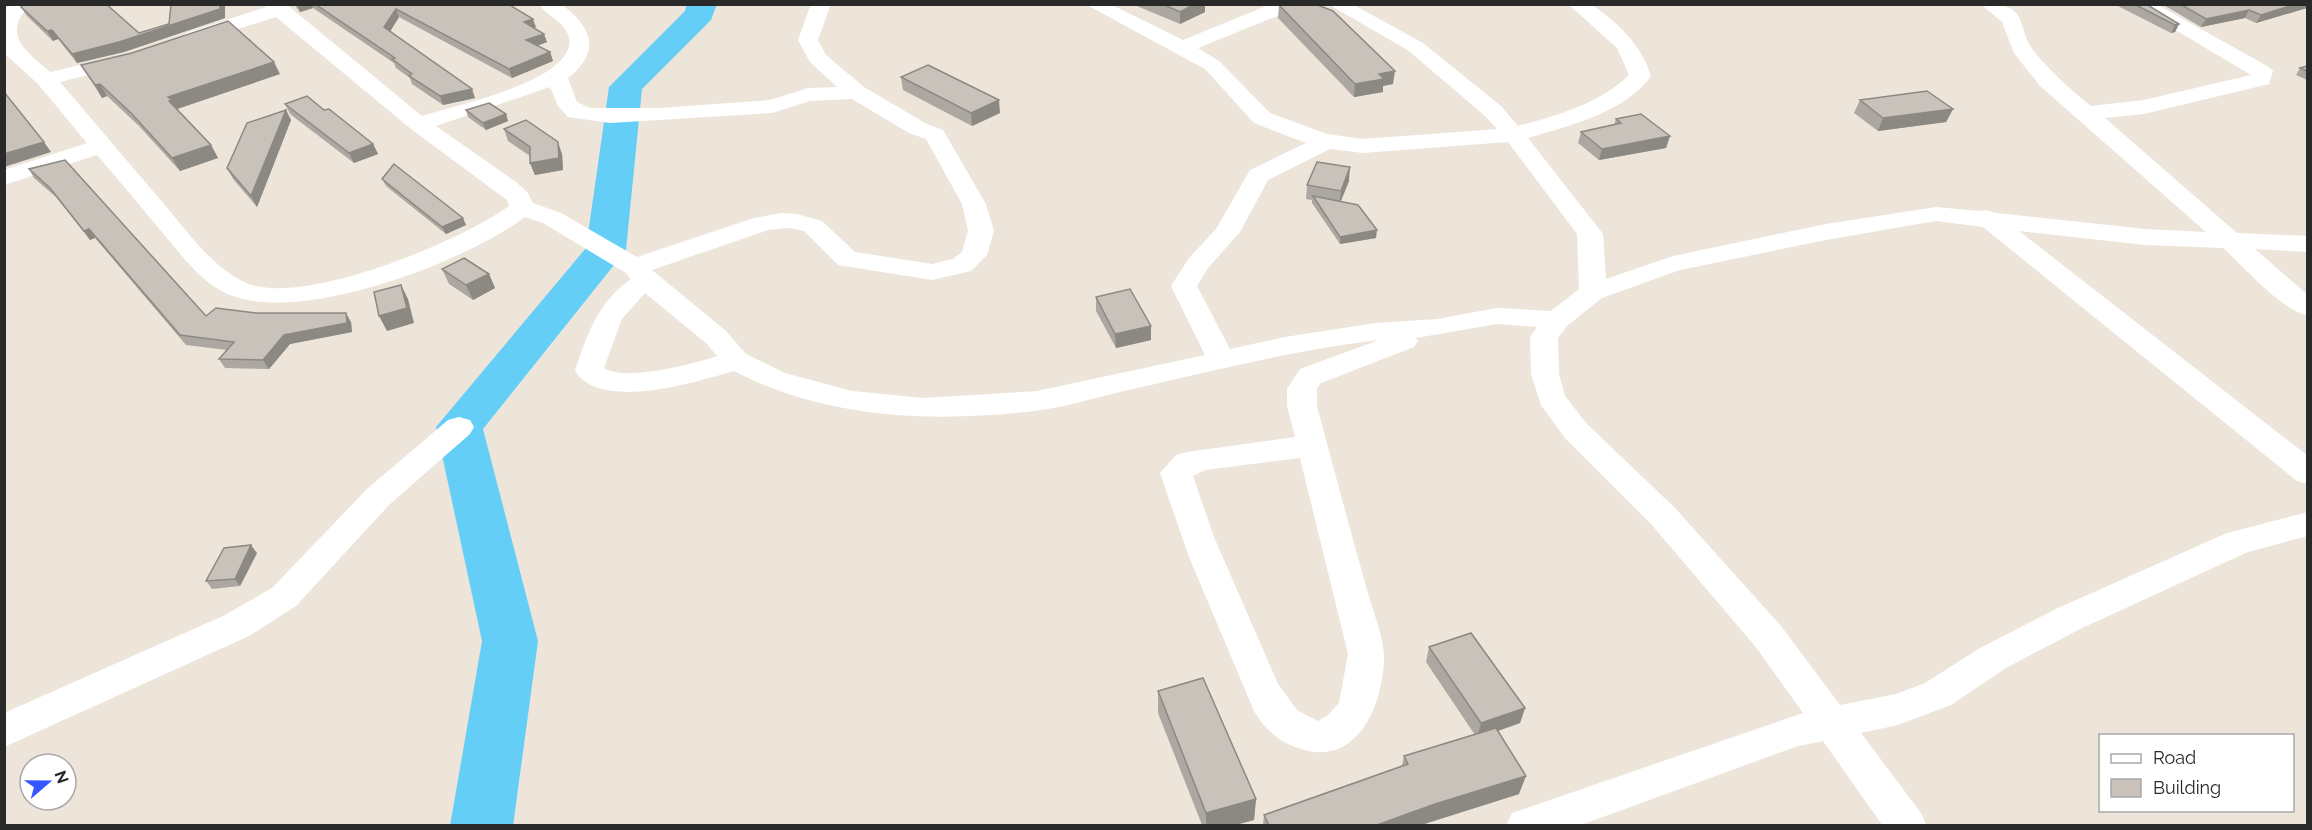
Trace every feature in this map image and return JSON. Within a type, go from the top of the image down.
[{"type":"street","points":[[22,4],[14,11],[6,27],[10,47],[46,79],[202,264],[232,288],[257,295],[305,293],[348,284],[408,267],[491,230],[510,219],[522,208]]},
{"type":"street","points":[[419,124],[557,76],[574,61],[580,46],[572,22],[548,4]]},
{"type":"street","points":[[736,360],[716,367],[656,379],[609,382],[593,378],[589,371],[612,309],[641,274],[763,223],[797,220],[827,237],[836,251],[846,260],[932,272],[962,265],[974,255],[981,231],[974,204],[935,135],[917,128],[855,92],[817,58],[808,40],[821,4]]},
{"type":"street","points":[[1094,4],[1182,47],[1212,65],[1262,118],[1328,141],[1363,146],[1513,135],[1552,124],[1624,92],[1640,76],[1637,61],[1617,35],[1577,4]]},
{"type":"street","points":[[1182,47],[1290,4]]},
{"type":"street","points":[[1337,4],[1416,47],[1493,111],[1590,234],[1593,292]]},
{"type":"street","points":[[1990,4],[2011,20],[2024,53],[2048,81],[2307,308]]},
{"type":"street","points":[[2087,113],[2144,107],[2261,79],[2262,72],[2141,4]]},
{"type":"street","points":[[178,42],[275,7],[419,124],[507,187],[518,197],[522,208]]},
{"type":"street","points":[[46,79],[142,55]]},
{"type":"street","points":[[557,76],[568,106],[576,112],[623,116],[772,106],[808,95],[855,92]]},
{"type":"street","points":[[1221,359],[1184,285],[1198,264],[1227,232],[1258,175],[1328,141]]},
{"type":"street","points":[[4,178],[103,145]]},
{"type":"street","points":[[522,208],[552,218],[641,274],[716,337],[736,360],[775,380],[852,401],[924,408],[1036,401],[1285,346],[1376,332],[1437,328],[1497,316],[1557,320]]},
{"type":"street","points":[[1907,825],[1761,627],[1663,516],[1576,431],[1551,398],[1545,374],[1544,337],[1557,320],[1593,292],[1673,264],[1826,232],[1936,214],[2145,237],[2307,244]]},
{"type":"street","points":[[1986,218],[2307,473]]},
{"type":"street","points":[[1312,446],[1204,459],[1187,463],[1176,473],[1189,521],[1266,698],[1291,729],[1311,735],[1329,736],[1343,727],[1362,694],[1366,654],[1302,406],[1302,389],[1310,376],[1437,328]]},
{"type":"street","points":[[4,731],[236,626],[284,597],[378,497],[459,427]]},
{"type":"street","points":[[1526,825],[1797,730],[1898,709],[1938,693],[1993,657],[2070,618],[2240,542],[2307,524]]},
{"type":"building","points":[[24,4],[106,4],[139,33],[169,24],[171,4],[220,4],[220,9],[119,42],[72,54],[52,30],[47,31],[21,7]]},
{"type":"building","points":[[315,4],[508,4],[533,19],[524,22],[544,34],[526,40],[550,52],[509,69],[396,9],[384,27],[472,89],[440,96],[409,76],[412,74],[392,59],[395,58]]},
{"type":"building","points":[[1162,4],[1195,4],[1180,12]]},
{"type":"building","points":[[1315,4],[1333,11],[1395,71],[1379,74],[1384,79],[1355,84],[1279,5]]},
{"type":"building","points":[[2134,4],[2146,4],[2179,24],[2175,25]]},
{"type":"building","points":[[2180,4],[2296,4],[2261,15],[2249,10],[2206,19]]},
{"type":"building","points":[[228,21],[274,62],[168,97],[172,100],[169,101],[211,145],[172,158],[131,113],[100,84],[95,85],[81,65],[132,53]]},
{"type":"building","points":[[928,65],[999,100],[971,113],[901,77]]},
{"type":"building","points":[[1927,91],[1953,109],[1883,118],[1860,100]]},
{"type":"building","points":[[4,92],[44,142],[4,154]]},
{"type":"building","points":[[307,96],[324,110],[329,109],[373,144],[349,153],[285,104]]},
{"type":"building","points":[[489,103],[506,114],[483,123],[466,110]]},
{"type":"building","points":[[286,110],[251,196],[227,168],[247,123]]},
{"type":"building","points":[[1641,114],[1670,136],[1602,149],[1581,132],[1621,123],[1616,119]]},
{"type":"building","points":[[526,120],[558,142],[559,158],[530,163],[530,147],[504,129]]},
{"type":"building","points":[[65,160],[206,316],[216,308],[256,313],[346,313],[347,323],[284,335],[263,360],[219,359],[234,342],[180,335],[89,229],[84,231],[50,188],[29,169]]},
{"type":"building","points":[[1317,162],[1350,167],[1341,191],[1307,185]]},
{"type":"building","points":[[394,164],[463,218],[442,227],[382,179]]},
{"type":"building","points":[[1313,196],[1358,205],[1377,230],[1340,237]]},
{"type":"building","points":[[464,258],[489,274],[466,285],[442,269]]},
{"type":"building","points":[[401,285],[407,308],[379,316],[374,292]]},
{"type":"building","points":[[1130,289],[1151,326],[1115,334],[1096,297]]},
{"type":"building","points":[[251,545],[235,579],[206,581],[224,548]]},
{"type":"building","points":[[1471,633],[1525,708],[1481,723],[1429,647]]},
{"type":"building","points":[[1203,678],[1256,799],[1206,813],[1158,691]]},
{"type":"building","points":[[1496,728],[1526,776],[1435,804],[1377,825],[1269,825],[1264,815],[1408,764],[1404,756]]},
{"type":"waterway","points":[[481,826],[510,641],[459,427],[606,250],[626,87],[700,14],[702,4]]}]
